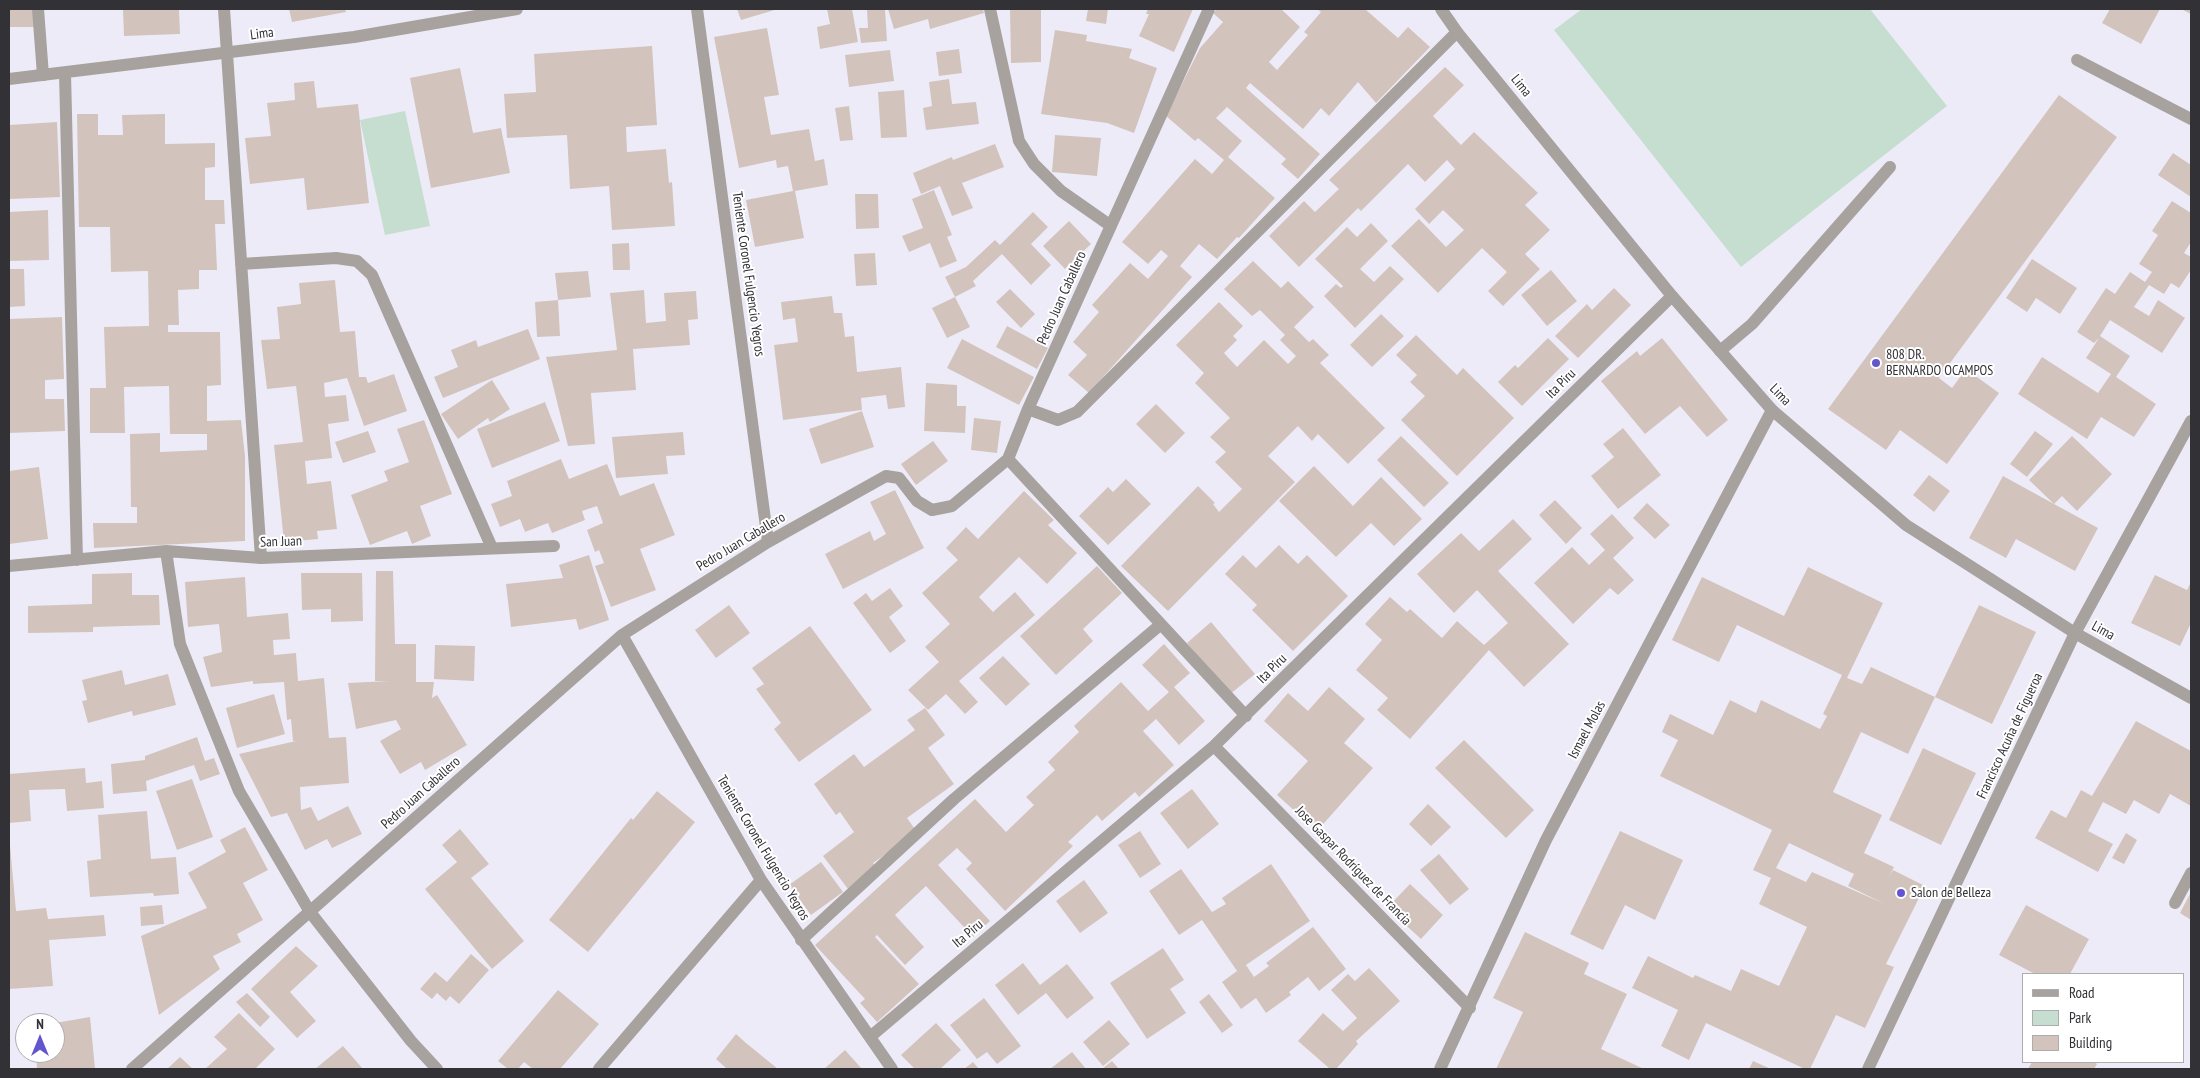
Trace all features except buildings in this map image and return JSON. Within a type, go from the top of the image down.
[{"type":"street","points":[[38,9],[42,75]]},
{"type":"street","points":[[224,9],[261,558]]},
{"type":"street","name":"Lima","points":[[9,79],[227,54],[354,37],[517,9]]},
{"type":"street","name":"Teniente Coronel Fulgencio Yegros","points":[[697,9],[768,542]]},
{"type":"street","points":[[990,9],[1018,141],[1034,164],[1061,191],[1111,226]]},
{"type":"street","name":"Pedro Juan Caballero","points":[[132,1069],[622,635],[768,542],[886,476],[898,478],[917,501],[932,510],[952,506],[1008,459],[1028,409],[1209,9]]},
{"type":"street","name":"Lima","points":[[1441,9],[1457,32],[1672,296],[1772,410],[1906,525],[2076,633],[2191,698]]},
{"type":"street","points":[[1028,409],[1058,420],[1077,412],[1457,32]]},
{"type":"street","points":[[2077,60],[2191,119]]},
{"type":"street","points":[[65,73],[76,560]]},
{"type":"street","points":[[1720,351],[1752,324],[1890,167]]},
{"type":"street","points":[[241,264],[336,258],[357,261],[372,275],[492,548]]},
{"type":"street","name":"Ita Piru","points":[[870,1037],[1214,746],[1672,296]]},
{"type":"street","name":"Ismael Molas","points":[[1440,1069],[1470,1008],[1546,840],[1772,410]]},
{"type":"street","name":"Francisco Acuña de Figueroa","points":[[1868,1069],[2076,633],[2191,421]]},
{"type":"street","points":[[1008,459],[1246,716]]},
{"type":"street","name":"San Juan","points":[[9,566],[166,551],[261,558],[554,546]]},
{"type":"street","points":[[166,551],[180,644],[239,791],[310,912],[411,1040],[437,1069]]},
{"type":"street","points":[[801,940],[954,799],[1160,625]]},
{"type":"street","name":"Teniente Coronel Fulgencio Yegros","points":[[622,635],[761,880],[892,1069]]},
{"type":"street","name":"Jose Gaspar Rodríguez de Francia","points":[[1214,746],[1470,1008]]},
{"type":"street","points":[[2175,903],[2191,873]]},
{"type":"street","points":[[599,1069],[761,880]]},
{"type":"green space","points":[[1582,9],[1870,9],[1947,106],[1741,267],[1554,30]]},
{"type":"green space","points":[[405,111],[430,226],[385,235],[360,120]]},
{"type":"place","name":"808 DR. BERNARDO OCAMPOS","points":[[1876,363]]},
{"type":"place","name":"Salon de Belleza","points":[[1901,893]]}]
